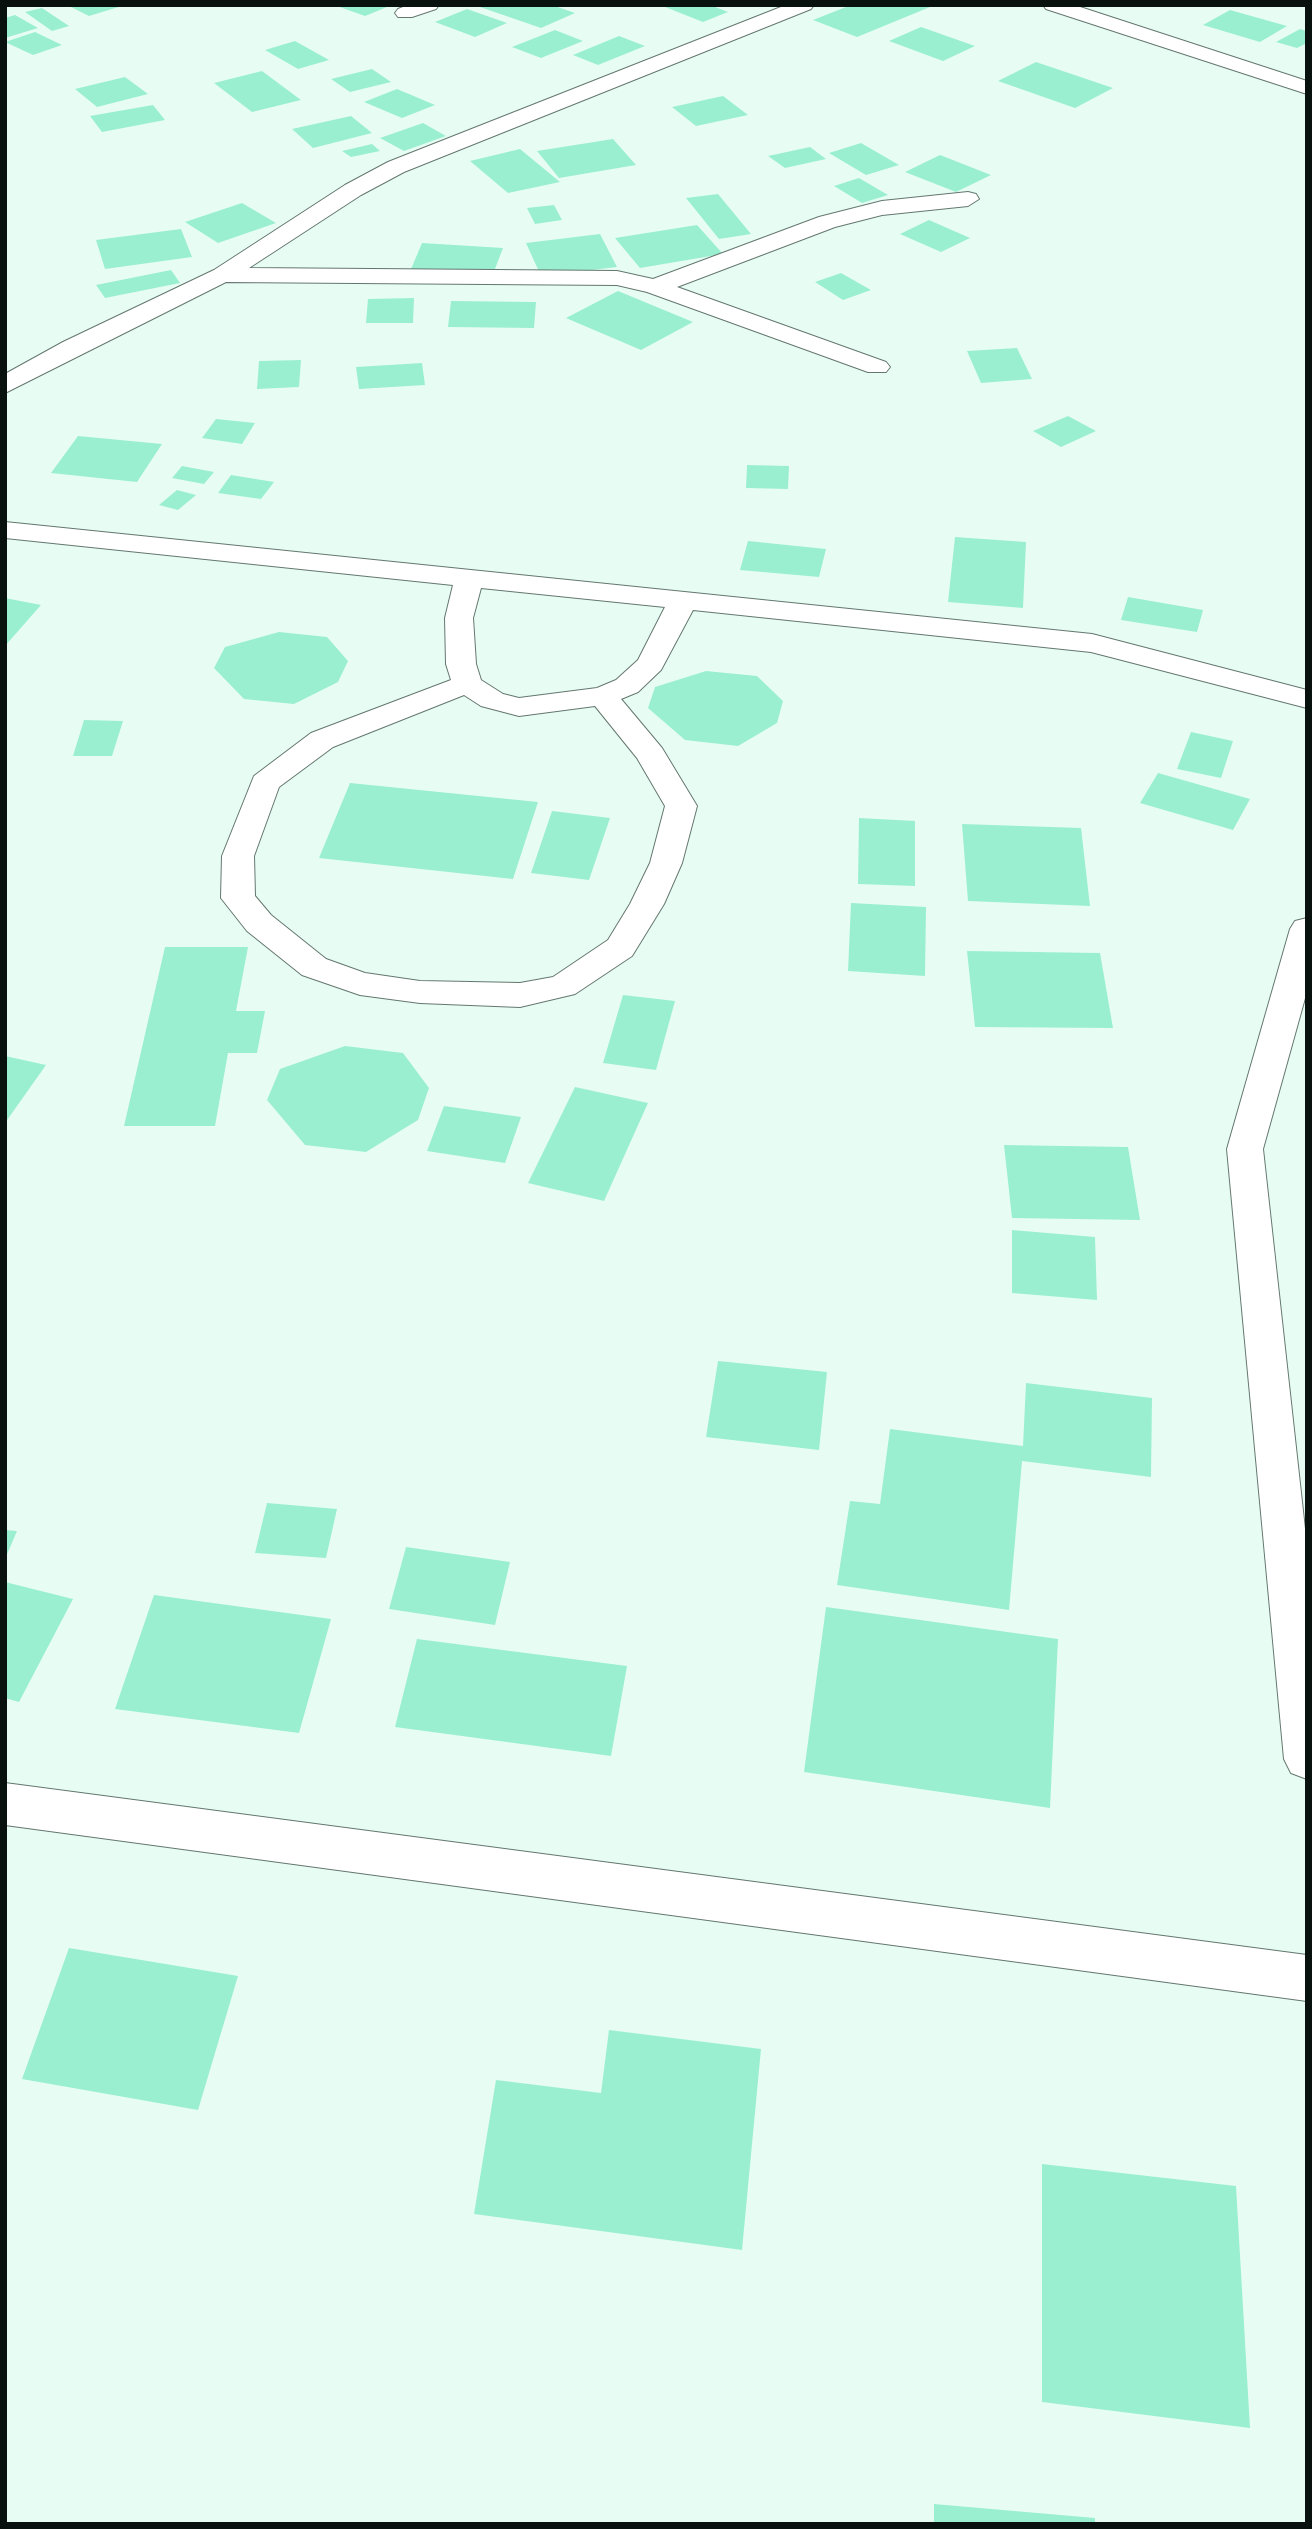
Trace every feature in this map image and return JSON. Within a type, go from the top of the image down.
[{"type":"street","points":[[405,13],[429,5]]},
{"type":"street","points":[[5,385],[72,347],[222,275],[353,190],[396,167],[804,5]]},
{"type":"street","points":[[1053,5],[1307,88]]},
{"type":"street","points":[[655,287],[827,222],[882,208],[968,200]]},
{"type":"street","points":[[222,275],[566,280],[617,278],[655,287],[877,367]]},
{"type":"street","points":[[5,530],[1092,643],[1307,699]]},
{"type":"street","points":[[469,578],[459,618],[461,664],[467,684],[492,700],[519,707],[603,696],[627,687],[651,664],[683,601]]},
{"type":"street","points":[[467,684],[322,740],[265,783],[238,856],[238,898],[259,923],[314,967],[360,984],[420,992],[520,995],[563,986],[620,948],[647,904],[666,863],[681,806],[651,755],[603,696]]},
{"type":"street","points":[[1307,929],[1245,1149],[1307,1759]]},
{"type":"street","points":[[5,1804],[1307,1978]]},
{"type":"building","points":[[67,5],[121,5],[122,6],[89,16]]},
{"type":"building","points":[[334,5],[392,5],[365,16]]},
{"type":"building","points":[[552,5],[575,13],[541,28],[480,7]]},
{"type":"building","points":[[660,5],[710,5],[728,12],[703,22]]},
{"type":"building","points":[[851,5],[935,5],[857,37],[813,20]]},
{"type":"building","points":[[42,8],[69,26],[52,31],[25,12]]},
{"type":"building","points":[[467,9],[507,23],[475,37],[435,22]]},
{"type":"building","points":[[1230,10],[1287,26],[1260,42],[1203,25]]},
{"type":"building","points":[[15,15],[38,28],[5,38],[5,18]]},
{"type":"building","points":[[921,27],[975,46],[943,61],[889,41]]},
{"type":"building","points":[[1300,29],[1307,31],[1307,43],[1297,48],[1276,42]]},
{"type":"building","points":[[555,30],[583,41],[541,58],[512,47]]},
{"type":"building","points":[[35,32],[62,45],[33,55],[5,42]]},
{"type":"building","points":[[619,36],[645,46],[598,65],[573,55]]},
{"type":"building","points":[[295,41],[329,60],[298,69],[265,50]]},
{"type":"building","points":[[1036,62],[1113,88],[1075,108],[998,81]]},
{"type":"building","points":[[372,69],[391,82],[350,92],[331,79]]},
{"type":"building","points":[[262,71],[301,100],[252,112],[214,83]]},
{"type":"building","points":[[125,77],[148,94],[97,107],[75,89]]},
{"type":"building","points":[[397,89],[435,105],[402,118],[364,102]]},
{"type":"building","points":[[723,96],[748,115],[696,126],[672,107]]},
{"type":"building","points":[[153,105],[165,120],[102,132],[90,116]]},
{"type":"building","points":[[351,116],[372,133],[313,148],[292,129]]},
{"type":"building","points":[[423,123],[446,136],[404,151],[380,138]]},
{"type":"building","points":[[613,139],[636,165],[559,178],[537,151]]},
{"type":"building","points":[[861,143],[899,165],[866,175],[829,153]]},
{"type":"building","points":[[372,144],[380,151],[351,157],[342,151]]},
{"type":"building","points":[[810,147],[826,159],[785,168],[768,156]]},
{"type":"building","points":[[520,149],[560,182],[508,193],[470,161]]},
{"type":"building","points":[[940,155],[991,175],[956,192],[905,172]]},
{"type":"building","points":[[859,178],[888,195],[862,203],[834,186]]},
{"type":"building","points":[[718,194],[751,234],[719,239],[686,198]]},
{"type":"building","points":[[242,203],[276,223],[218,243],[185,222]]},
{"type":"building","points":[[554,205],[562,220],[535,224],[527,208]]},
{"type":"building","points":[[929,220],[970,238],[941,252],[900,234]]},
{"type":"building","points":[[697,225],[723,254],[640,268],[615,238]]},
{"type":"building","points":[[181,229],[192,257],[105,269],[96,240]]},
{"type":"building","points":[[600,234],[617,267],[541,276],[526,243]]},
{"type":"building","points":[[422,243],[503,248],[493,274],[411,269]]},
{"type":"building","points":[[171,270],[180,283],[105,298],[96,285]]},
{"type":"building","points":[[841,273],[871,290],[843,300],[815,282]]},
{"type":"building","points":[[618,291],[693,322],[641,350],[566,318]]},
{"type":"building","points":[[414,298],[413,323],[366,323],[368,299]]},
{"type":"building","points":[[451,301],[536,302],[534,328],[448,327]]},
{"type":"building","points":[[1017,348],[1032,379],[981,383],[967,351]]},
{"type":"building","points":[[301,360],[299,387],[257,389],[259,361]]},
{"type":"building","points":[[422,363],[425,385],[359,389],[356,367]]},
{"type":"building","points":[[1068,416],[1096,431],[1061,447],[1033,431]]},
{"type":"building","points":[[216,419],[255,423],[242,444],[202,438]]},
{"type":"building","points":[[78,436],[162,444],[137,482],[51,473]]},
{"type":"building","points":[[747,465],[789,466],[788,489],[746,488]]},
{"type":"building","points":[[182,466],[214,472],[204,484],[172,478]]},
{"type":"building","points":[[231,475],[274,482],[261,499],[218,493]]},
{"type":"building","points":[[177,490],[196,495],[178,510],[159,505]]},
{"type":"building","points":[[955,537],[1026,542],[1023,608],[948,602]]},
{"type":"building","points":[[748,541],[826,549],[819,577],[740,570]]},
{"type":"building","points":[[1128,597],[1203,610],[1197,632],[1121,620]]},
{"type":"building","points":[[5,598],[41,605],[5,646]]},
{"type":"building","points":[[279,632],[327,637],[348,661],[338,682],[294,704],[244,699],[214,668],[225,647]]},
{"type":"building","points":[[706,671],[757,676],[783,701],[777,723],[738,746],[685,740],[648,708],[655,687]]},
{"type":"building","points":[[84,720],[123,721],[112,756],[73,756]]},
{"type":"building","points":[[1191,732],[1233,741],[1221,778],[1177,769]]},
{"type":"building","points":[[1158,773],[1250,799],[1233,830],[1140,803]]},
{"type":"building","points":[[350,783],[538,802],[513,879],[319,858]]},
{"type":"building","points":[[552,811],[610,818],[589,880],[531,873]]},
{"type":"building","points":[[859,818],[915,821],[915,886],[858,884]]},
{"type":"building","points":[[962,824],[1081,828],[1090,906],[968,901]]},
{"type":"building","points":[[851,903],[926,907],[925,976],[848,971]]},
{"type":"building","points":[[165,947],[248,947],[236,1011],[265,1011],[257,1053],[228,1053],[215,1126],[124,1126]]},
{"type":"building","points":[[967,951],[1100,953],[1113,1028],[975,1027]]},
{"type":"building","points":[[623,995],[675,1001],[656,1070],[603,1063]]},
{"type":"building","points":[[345,1046],[403,1053],[429,1088],[418,1120],[366,1152],[305,1145],[267,1100],[280,1069]]},
{"type":"building","points":[[5,1056],[46,1065],[5,1123]]},
{"type":"building","points":[[575,1087],[648,1103],[604,1201],[528,1183]]},
{"type":"building","points":[[444,1106],[521,1117],[505,1163],[427,1151]]},
{"type":"building","points":[[1004,1145],[1128,1147],[1140,1220],[1012,1218]]},
{"type":"building","points":[[1012,1230],[1095,1237],[1097,1300],[1012,1293]]},
{"type":"building","points":[[718,1361],[827,1372],[819,1450],[706,1437]]},
{"type":"building","points":[[1026,1383],[1152,1398],[1151,1477],[1022,1461],[1009,1610],[837,1585],[850,1501],[880,1504],[890,1429],[1023,1446]]},
{"type":"building","points":[[267,1503],[337,1509],[326,1558],[255,1553]]},
{"type":"building","points":[[5,1530],[17,1531],[5,1559]]},
{"type":"building","points":[[406,1547],[510,1562],[495,1625],[389,1609]]},
{"type":"building","points":[[5,1582],[73,1599],[19,1702],[5,1698]]},
{"type":"building","points":[[154,1595],[331,1619],[299,1733],[115,1709]]},
{"type":"building","points":[[826,1607],[1058,1639],[1050,1808],[804,1772]]},
{"type":"building","points":[[417,1639],[627,1666],[611,1756],[395,1727]]},
{"type":"building","points":[[69,1948],[238,1976],[198,2110],[22,2079]]},
{"type":"building","points":[[609,2030],[761,2049],[742,2250],[474,2214],[496,2080],[601,2093]]},
{"type":"building","points":[[1042,2164],[1236,2186],[1250,2428],[1042,2402]]},
{"type":"building","points":[[934,2504],[1095,2518],[1095,2524],[934,2524]]}]
